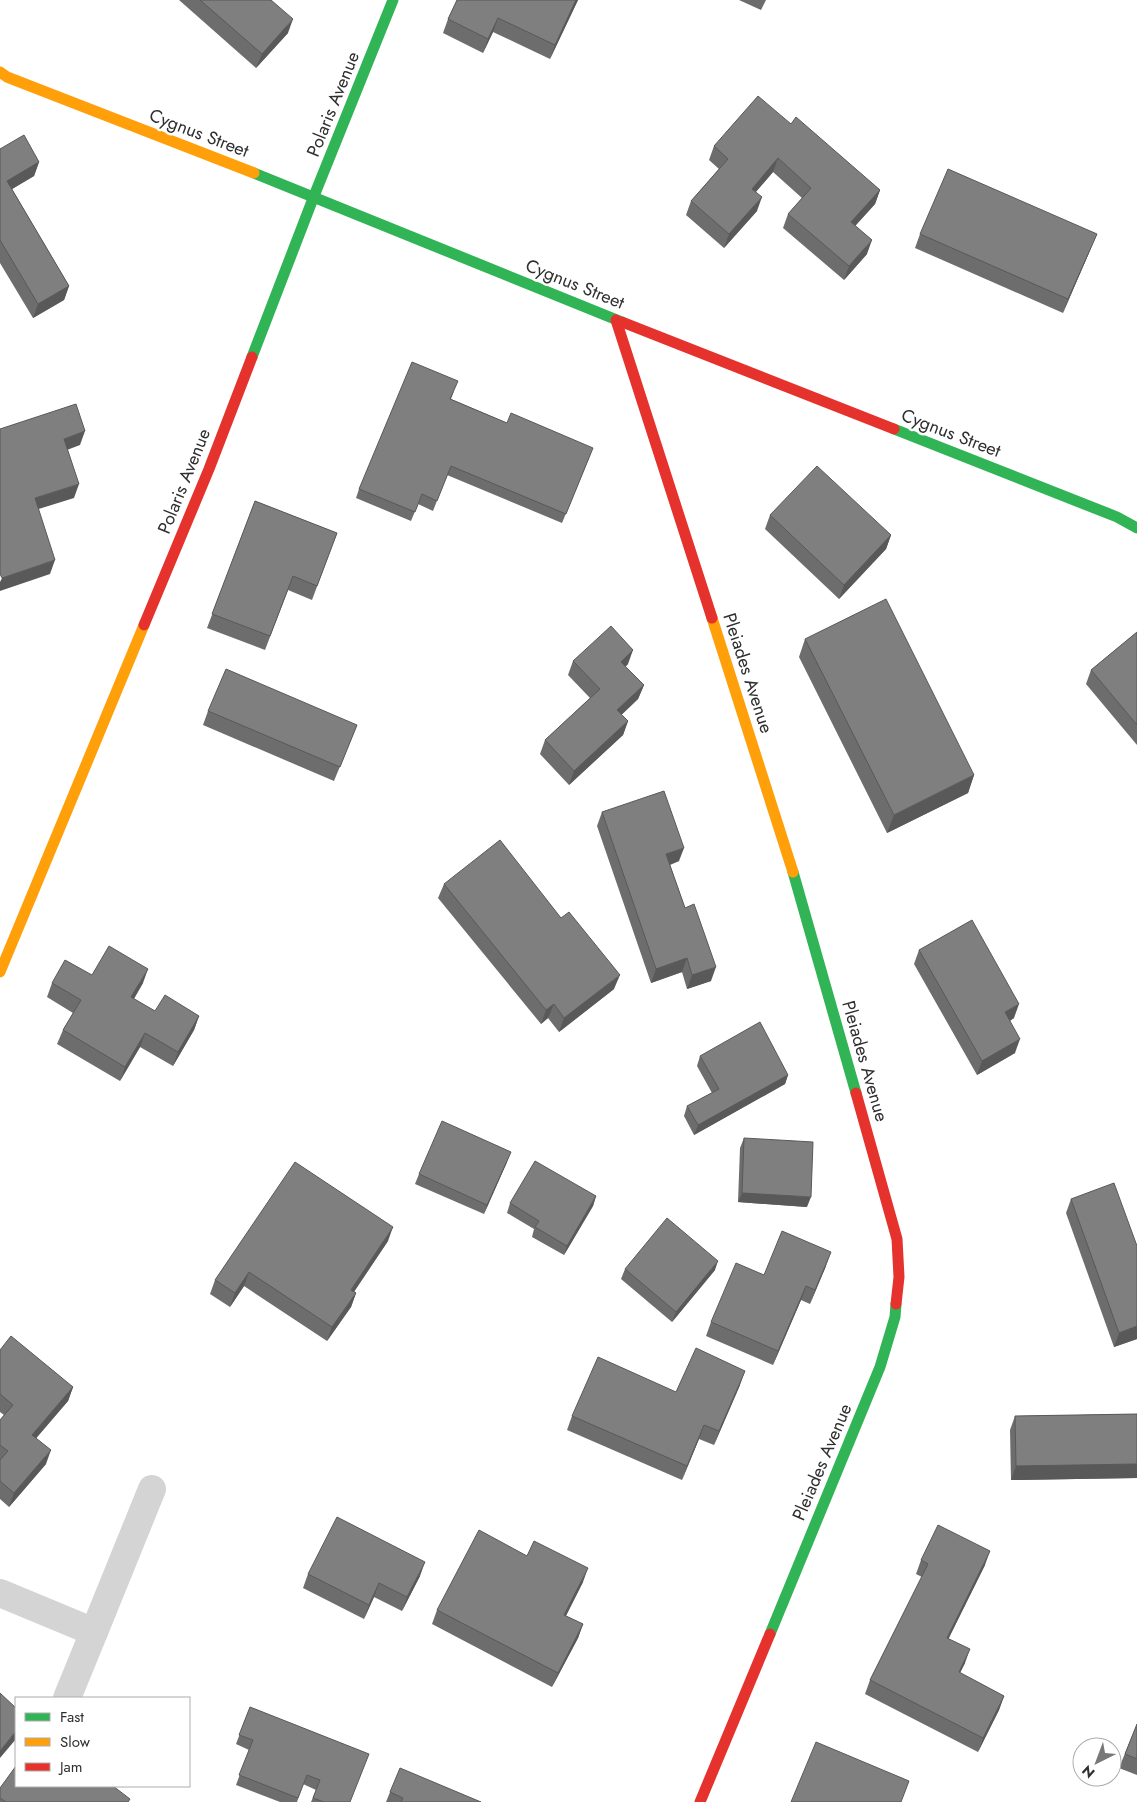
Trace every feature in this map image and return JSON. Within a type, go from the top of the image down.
[{"type":"street","name":"Polaris Avenue","points":[[0,972],[209,469],[314,196],[394,0]]},
{"type":"street","name":"Cygnus Street","points":[[2,77],[314,196],[616,320],[1108,513],[1137,528]]},
{"type":"street","name":"Pleiades Avenue","points":[[616,320],[800,895],[897,1239],[899,1277],[895,1317],[880,1367],[700,1802]]},
{"type":"street","points":[[67,1697],[152,1489]]},
{"type":"street","points":[[0,1593],[94,1632]]},
{"type":"building","points":[[200,0],[271,0],[293,19],[262,54]]},
{"type":"building","points":[[457,0],[576,0],[555,45],[498,18],[488,39],[448,19]]},
{"type":"building","points":[[758,96],[791,124],[796,117],[880,190],[851,222],[872,240],[849,266],[788,214],[811,188],[778,158],[752,189],[762,197],[729,234],[691,201],[728,159],[714,146]]},
{"type":"building","points":[[24,135],[39,162],[7,181],[69,286],[38,304],[0,240],[0,149]]},
{"type":"building","points":[[948,169],[1097,234],[1068,299],[920,234]]},
{"type":"building","points":[[412,362],[458,381],[450,399],[507,423],[511,413],[593,448],[566,514],[451,466],[437,501],[422,494],[415,512],[359,489]]},
{"type":"building","points":[[76,404],[85,431],[64,439],[79,484],[35,498],[55,560],[2,578],[0,574],[0,429]]},
{"type":"building","points":[[817,466],[891,535],[844,585],[770,515]]},
{"type":"building","points":[[255,501],[337,533],[317,586],[293,576],[270,636],[212,614]]},
{"type":"building","points":[[886,599],[974,775],[894,815],[805,639]]},
{"type":"building","points":[[611,626],[633,650],[621,662],[644,685],[617,710],[628,721],[574,771],[545,740],[600,689],[573,661]]},
{"type":"building","points":[[1137,632],[1137,725],[1091,670]]},
{"type":"building","points":[[226,669],[357,725],[340,767],[208,711]]},
{"type":"building","points":[[664,791],[684,848],[666,854],[685,908],[694,904],[716,967],[692,975],[687,958],[656,969],[602,812]]},
{"type":"building","points":[[500,840],[561,918],[569,912],[620,975],[564,1018],[554,1004],[546,1010],[444,884]]},
{"type":"building","points":[[972,920],[1019,1004],[1005,1012],[1020,1039],[982,1061],[919,950]]},
{"type":"building","points":[[109,946],[148,969],[131,997],[155,1011],[165,995],[199,1016],[178,1052],[145,1033],[125,1067],[63,1030],[81,1000],[52,983],[65,960],[92,975]]},
{"type":"building","points":[[760,1022],[788,1075],[698,1125],[687,1106],[719,1089],[700,1056]]},
{"type":"building","points":[[442,1121],[511,1152],[487,1205],[419,1174]]},
{"type":"building","points":[[744,1138],[813,1142],[811,1197],[742,1193]]},
{"type":"building","points":[[535,1161],[596,1196],[567,1246],[535,1227],[539,1221],[510,1203]]},
{"type":"building","points":[[295,1162],[393,1227],[351,1290],[356,1293],[332,1327],[249,1272],[235,1293],[215,1280]]},
{"type":"building","points":[[1114,1183],[1137,1246],[1137,1326],[1119,1333],[1071,1199]]},
{"type":"building","points":[[667,1218],[718,1261],[676,1312],[625,1269]]},
{"type":"building","points":[[782,1231],[831,1252],[815,1290],[806,1286],[778,1351],[711,1322],[736,1263],[764,1275]]},
{"type":"building","points":[[11,1336],[73,1387],[32,1435],[51,1450],[14,1493],[0,1481],[0,1460],[8,1451],[0,1445],[0,1420],[13,1405],[0,1394],[0,1350]]},
{"type":"building","points":[[696,1348],[745,1371],[719,1431],[704,1425],[687,1466],[572,1416],[598,1357],[676,1392]]},
{"type":"building","points":[[1137,1414],[1137,1464],[1016,1466],[1015,1416]]},
{"type":"building","points":[[337,1517],[425,1562],[407,1597],[379,1583],[369,1605],[308,1574]]},
{"type":"building","points":[[938,1525],[990,1551],[947,1638],[970,1649],[959,1672],[1004,1696],[983,1738],[870,1680],[928,1564],[921,1560]]},
{"type":"building","points":[[479,1530],[527,1556],[534,1541],[588,1568],[564,1615],[583,1624],[558,1673],[437,1610]]},
{"type":"building","points":[[0,1693],[15,1707],[15,1732],[0,1751]]},
{"type":"building","points":[[250,1707],[369,1754],[350,1802],[324,1802],[313,1798],[320,1780],[307,1775],[298,1798],[239,1775],[253,1740],[239,1735]]},
{"type":"building","points":[[1137,1724],[1137,1759],[1125,1754]]},
{"type":"building","points":[[816,1742],[909,1781],[901,1802],[791,1802]]},
{"type":"building","points":[[15,1767],[15,1787],[114,1787],[130,1799],[128,1802],[6,1802],[0,1798],[0,1788]]},
{"type":"building","points":[[400,1768],[481,1802],[401,1802],[403,1798],[390,1792]]},
{"type":"traffic: fast","points":[[252,357],[393,0]]},
{"type":"traffic: fast","points":[[254,173],[622,322]]},
{"type":"traffic: fast","points":[[894,429],[1117,517],[1137,528]]},
{"type":"traffic: fast","points":[[793,872],[856,1093]]},
{"type":"traffic: fast","points":[[770,1634],[880,1367],[895,1317],[896,1304]]},
{"type":"traffic: slow","points":[[0,72],[7,77],[254,173]]},
{"type":"traffic: slow","points":[[712,618],[793,872]]},
{"type":"traffic: slow","points":[[0,972],[144,625]]},
{"type":"traffic: jam","points":[[616,320],[712,618]]},
{"type":"traffic: jam","points":[[622,322],[894,429]]},
{"type":"traffic: jam","points":[[144,625],[209,469],[252,357]]},
{"type":"traffic: jam","points":[[856,1093],[897,1239],[899,1277],[896,1304]]},
{"type":"traffic: jam","points":[[700,1802],[770,1634]]}]
